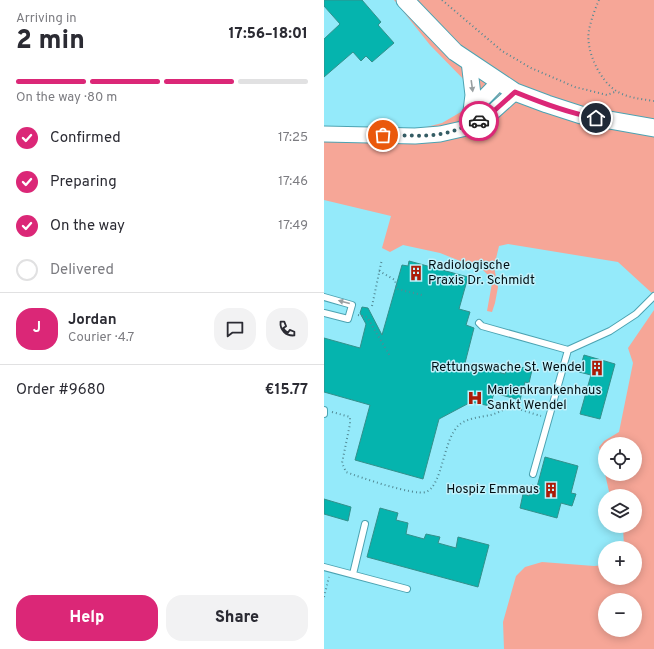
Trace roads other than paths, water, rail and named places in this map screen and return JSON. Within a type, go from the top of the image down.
[{"type":"main road","points":[[405,0],[455,52],[515,92],[581,115],[654,128]]},
{"type":"street","points":[[466,126],[472,111],[473,95],[469,61]]},
{"type":"street","points":[[472,111],[499,82]]},
{"type":"street","points":[[324,134],[415,136],[440,134],[485,119],[515,92]]},
{"type":"lane","points":[[479,324],[568,350],[610,331],[636,314],[654,296]]},
{"type":"lane","points":[[324,297],[352,305],[348,320],[324,313]]},
{"type":"lane","points":[[533,474],[568,350]]},
{"type":"lane","points":[[353,574],[365,524]]},
{"type":"lane","points":[[324,566],[407,589]]},
{"type":"place","name":"Radiologische Praxis Dr. Schmidt","points":[[416,273]]},
{"type":"place","name":"Rettungswache St. Wendel","points":[[597,368]]},
{"type":"place","name":"Marienkrankenhaus Sankt Wendel","points":[[475,398]]},
{"type":"place","name":"Hospiz Emmaus","points":[[551,490]]}]
